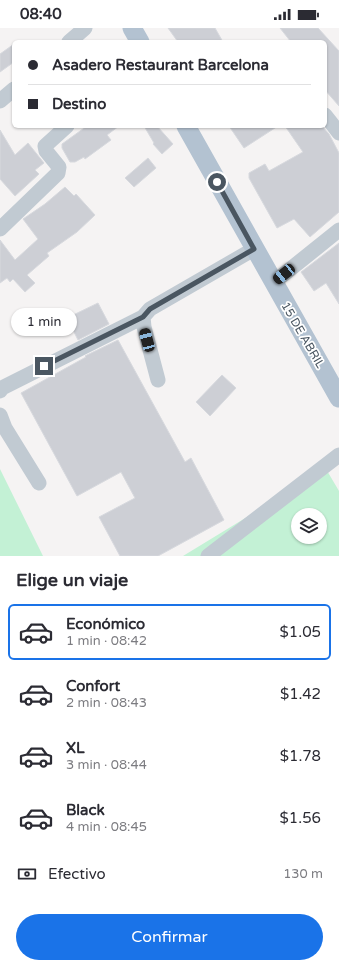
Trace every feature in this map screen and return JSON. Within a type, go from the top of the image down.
[{"type":"main road","points":[[132,28],[139,40]]},
{"type":"main road","name":"15 DE ABRIL","points":[[187,128],[339,398]]},
{"type":"street","points":[[71,40],[85,28]]},
{"type":"street","points":[[0,101],[12,91]]},
{"type":"street","points":[[327,118],[339,133]]},
{"type":"street","points":[[0,229],[58,173],[59,167],[46,151],[45,146],[65,128]]},
{"type":"street","points":[[273,283],[339,230]]},
{"type":"street","points":[[0,391],[2,388],[143,317],[150,309],[254,249]]},
{"type":"street","points":[[143,317],[144,327],[158,380]]},
{"type":"street","points":[[0,415],[5,428],[39,483]]},
{"type":"street","points":[[208,556],[339,455]]},
{"type":"green space","points":[[0,469],[43,556],[0,556]]},
{"type":"green space","points":[[326,469],[339,491],[339,556],[183,556]]},
{"type":"building","points":[[168,28],[215,28],[222,40],[177,40]]},
{"type":"building","points":[[280,28],[318,28],[339,51],[339,106],[327,92],[327,40],[289,40]]},
{"type":"building","points":[[12,45],[12,63],[0,72],[0,54]]},
{"type":"building","points":[[84,128],[116,128],[107,135],[111,140],[85,159],[84,157],[75,162],[70,162],[62,148],[62,144]]},
{"type":"building","points":[[145,128],[159,128],[173,144],[162,154],[153,144],[154,143]]},
{"type":"building","points":[[230,128],[275,128],[244,148]]},
{"type":"building","points":[[286,128],[324,128],[329,134],[339,153],[339,212],[310,237],[294,219],[277,228],[249,178],[249,173],[265,164],[269,171],[303,152]]},
{"type":"building","points":[[0,130],[15,155],[28,143],[44,163],[35,170],[39,174],[15,196],[0,179]]},
{"type":"building","points":[[148,158],[156,168],[134,187],[125,178]]},
{"type":"building","points":[[65,187],[74,196],[76,194],[95,215],[77,232],[47,253],[49,256],[27,275],[35,283],[25,292],[13,279],[10,282],[7,278],[0,283],[0,240],[15,260],[38,239],[23,219],[45,204]]},
{"type":"building","points":[[339,243],[339,304],[326,283],[314,291],[301,272]]},
{"type":"building","points":[[98,303],[109,324],[78,340],[67,318]]},
{"type":"building","points":[[118,340],[185,462],[191,458],[224,520],[158,556],[120,556],[99,517],[135,498],[121,472],[77,496],[21,393],[86,357],[85,356]]},
{"type":"building","points":[[222,375],[236,388],[210,416],[196,402]]},
{"type":"route","points":[[44,366],[143,317],[150,309],[254,249],[217,182]]}]
